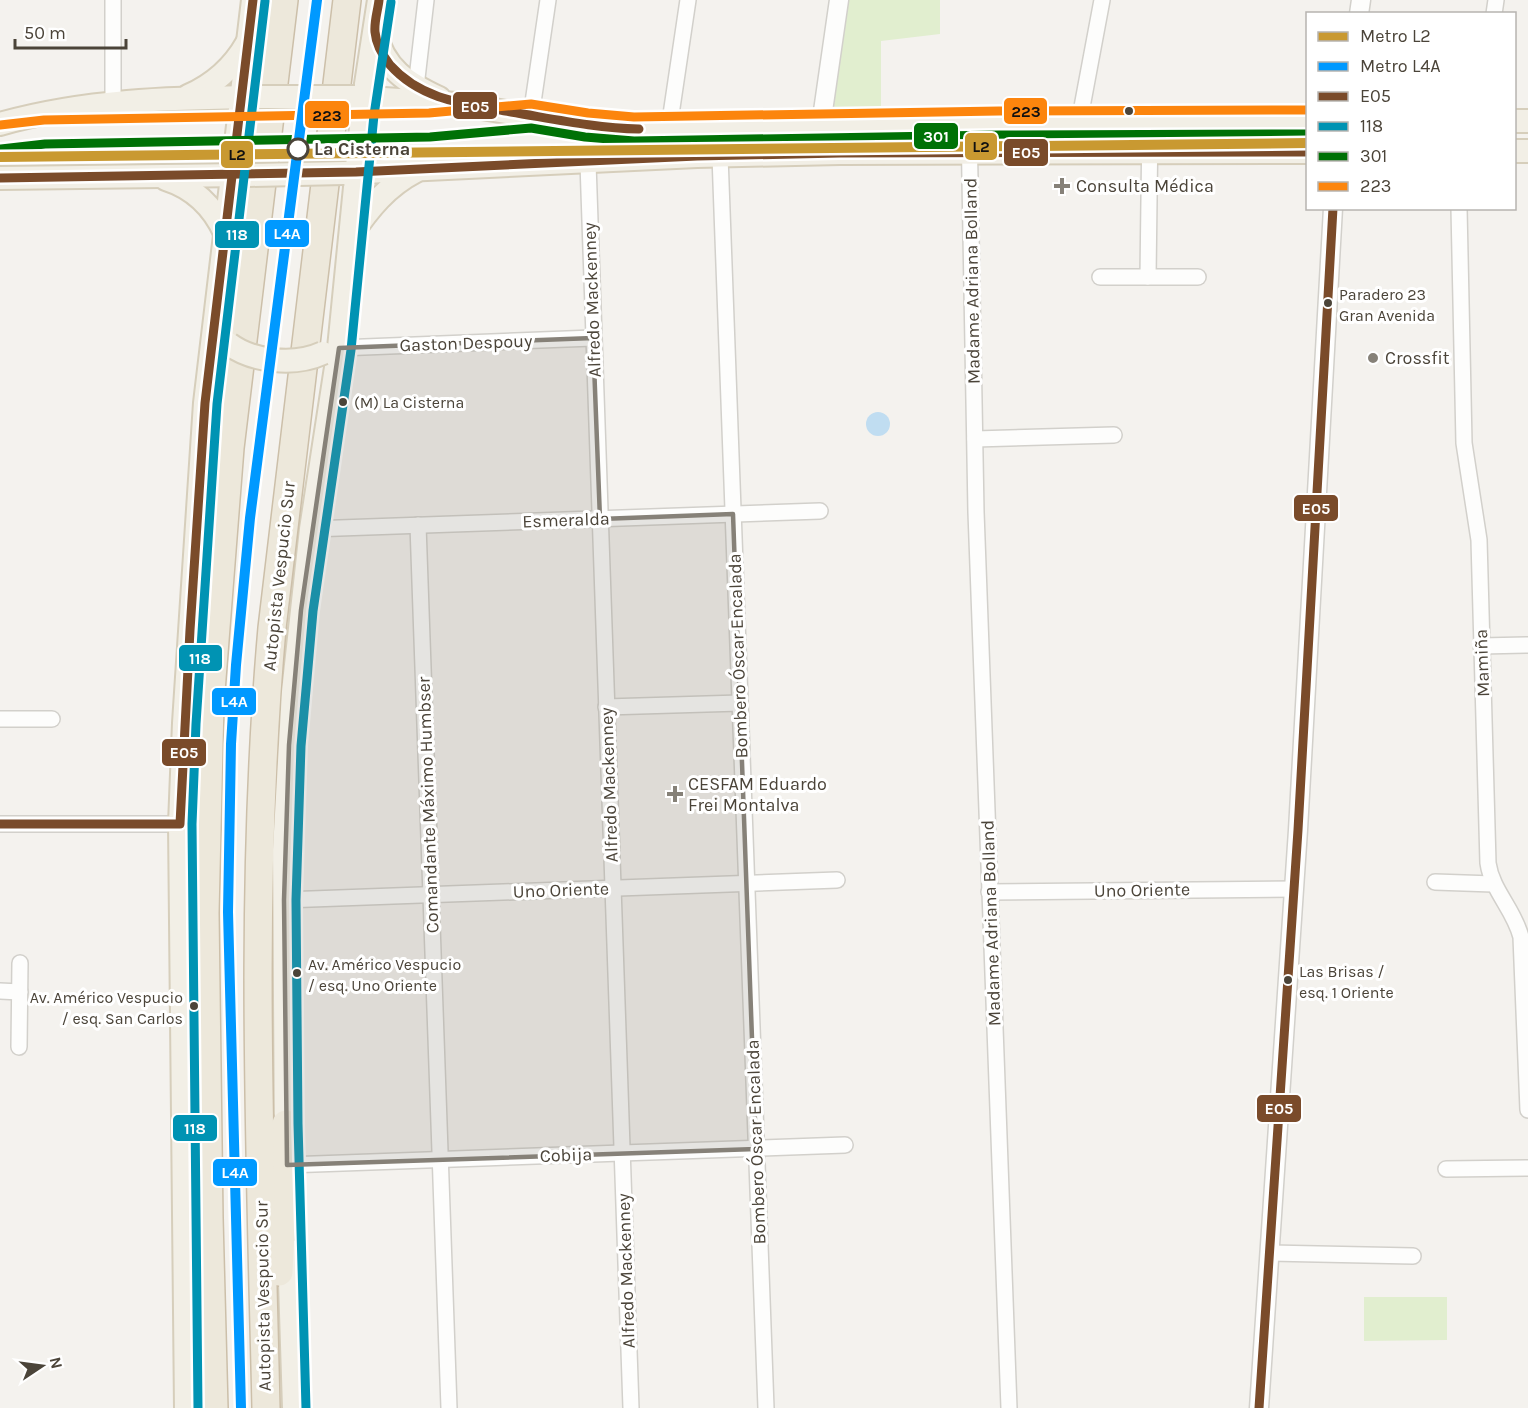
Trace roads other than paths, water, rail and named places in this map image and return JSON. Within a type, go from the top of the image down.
[{"type":"highway","points":[[214,1408],[205,913],[210,704],[230,448],[284,0]]},
{"type":"highway","name":"Autopista Vespucio Sur","points":[[266,1408],[257,1014],[258,876],[263,743],[273,617],[347,0]]},
{"type":"highway","points":[[273,1408],[286,1124]]},
{"type":"main road","points":[[186,1408],[180,824],[205,412],[225,233],[240,175],[250,97],[248,41],[253,0]]},
{"type":"main road","points":[[294,1408],[286,1124],[284,900],[289,745],[301,610],[349,239],[350,172],[360,97],[375,31],[379,0]]},
{"type":"main road","points":[[375,31],[380,49],[390,65],[404,80],[457,104]]},
{"type":"main road","points":[[183,98],[206,87],[226,72],[248,41]]},
{"type":"main road","points":[[0,124],[47,112],[113,103],[183,98],[250,97],[360,97],[457,104],[609,128],[1306,122]]},
{"type":"main road","points":[[790,154],[810,142],[821,125]]},
{"type":"main road","points":[[0,178],[418,170],[790,154],[1306,152]]},
{"type":"main road","points":[[349,239],[380,196],[418,170]]},
{"type":"main road","points":[[159,176],[186,188],[202,199],[216,215],[225,233]]},
{"type":"main road","points":[[214,320],[229,344],[251,356],[287,361],[302,360],[334,347]]},
{"type":"street","points":[[113,0],[113,103]]},
{"type":"street","points":[[416,87],[426,0]]},
{"type":"street","points":[[531,116],[548,0]]},
{"type":"street","points":[[669,128],[688,0]]},
{"type":"street","points":[[821,125],[839,0]]},
{"type":"street","points":[[1079,123],[1101,0]]},
{"type":"street","points":[[1148,277],[1150,123]]},
{"type":"street","name":"Madame Adriana Bolland","points":[[969,124],[975,439],[989,892],[1009,1408]]},
{"type":"street","name":"Bombero Óscar Encalada","points":[[720,156],[766,1408]]},
{"type":"street","name":"Alfredo Mackenney","points":[[588,162],[631,1408]]},
{"type":"street","points":[[1259,1408],[1294,889],[1333,210]]},
{"type":"street","name":"Mamiña","points":[[1459,210],[1464,443],[1479,540],[1488,863],[1493,884],[1510,909],[1518,926],[1522,948],[1526,988],[1528,1110]]},
{"type":"street","points":[[1100,277],[1198,277]]},
{"type":"street","name":"Gaston Despouy","points":[[334,347],[593,338]]},
{"type":"street","points":[[975,439],[1114,435]]},
{"type":"street","name":"Esmeralda","points":[[312,529],[820,511]]},
{"type":"street","name":"Comandante Máximo Humbser","points":[[418,525],[449,1408]]},
{"type":"street","points":[[1482,646],[1528,645]]},
{"type":"street","points":[[606,708],[740,703]]},
{"type":"street","points":[[0,719],[52,719]]},
{"type":"street","points":[[0,824],[180,824]]},
{"type":"street","name":"Uno Oriente","points":[[284,900],[837,880]]},
{"type":"street","points":[[1435,882],[1493,884]]},
{"type":"street","name":"Uno Oriente","points":[[989,892],[1294,889]]},
{"type":"street","points":[[20,963],[20,1047]]},
{"type":"street","points":[[0,992],[20,992]]},
{"type":"street","name":"Cobija","points":[[287,1165],[845,1145]]},
{"type":"street","points":[[1446,1169],[1528,1168]]},
{"type":"street","points":[[1269,1252],[1413,1256]]},
{"type":"water","points":[[878,412],[887,415],[890,424],[887,433],[878,436],[869,433],[866,424],[869,415]]},
{"type":"metro line","name":"L4A","points":[[241,1408],[228,912],[231,744],[250,518],[317,0]]},
{"type":"metro line","name":"L2","points":[[0,157],[1306,143]]},
{"type":"place","name":"La Cisterna","points":[[298,149]]},
{"type":"place","name":"Consulta Médica","points":[[1062,186]]},
{"type":"place","name":"Paradero 23 Gran Avenida","points":[[1328,303]]},
{"type":"place","name":"Crossfit","points":[[1373,358]]},
{"type":"place","name":"(M) La Cisterna","points":[[343,402]]},
{"type":"place","name":"CESFAM Eduardo Frei Montalva","points":[[675,794]]},
{"type":"place","name":"Av. Américo Vespucio / esq. Uno Oriente","points":[[297,973]]},
{"type":"place","name":"Las Brisas / esq. 1 Oriente","points":[[1288,980]]},
{"type":"place","name":"Av. Américo Vespucio / esq. San Carlos","points":[[194,1006]]}]
